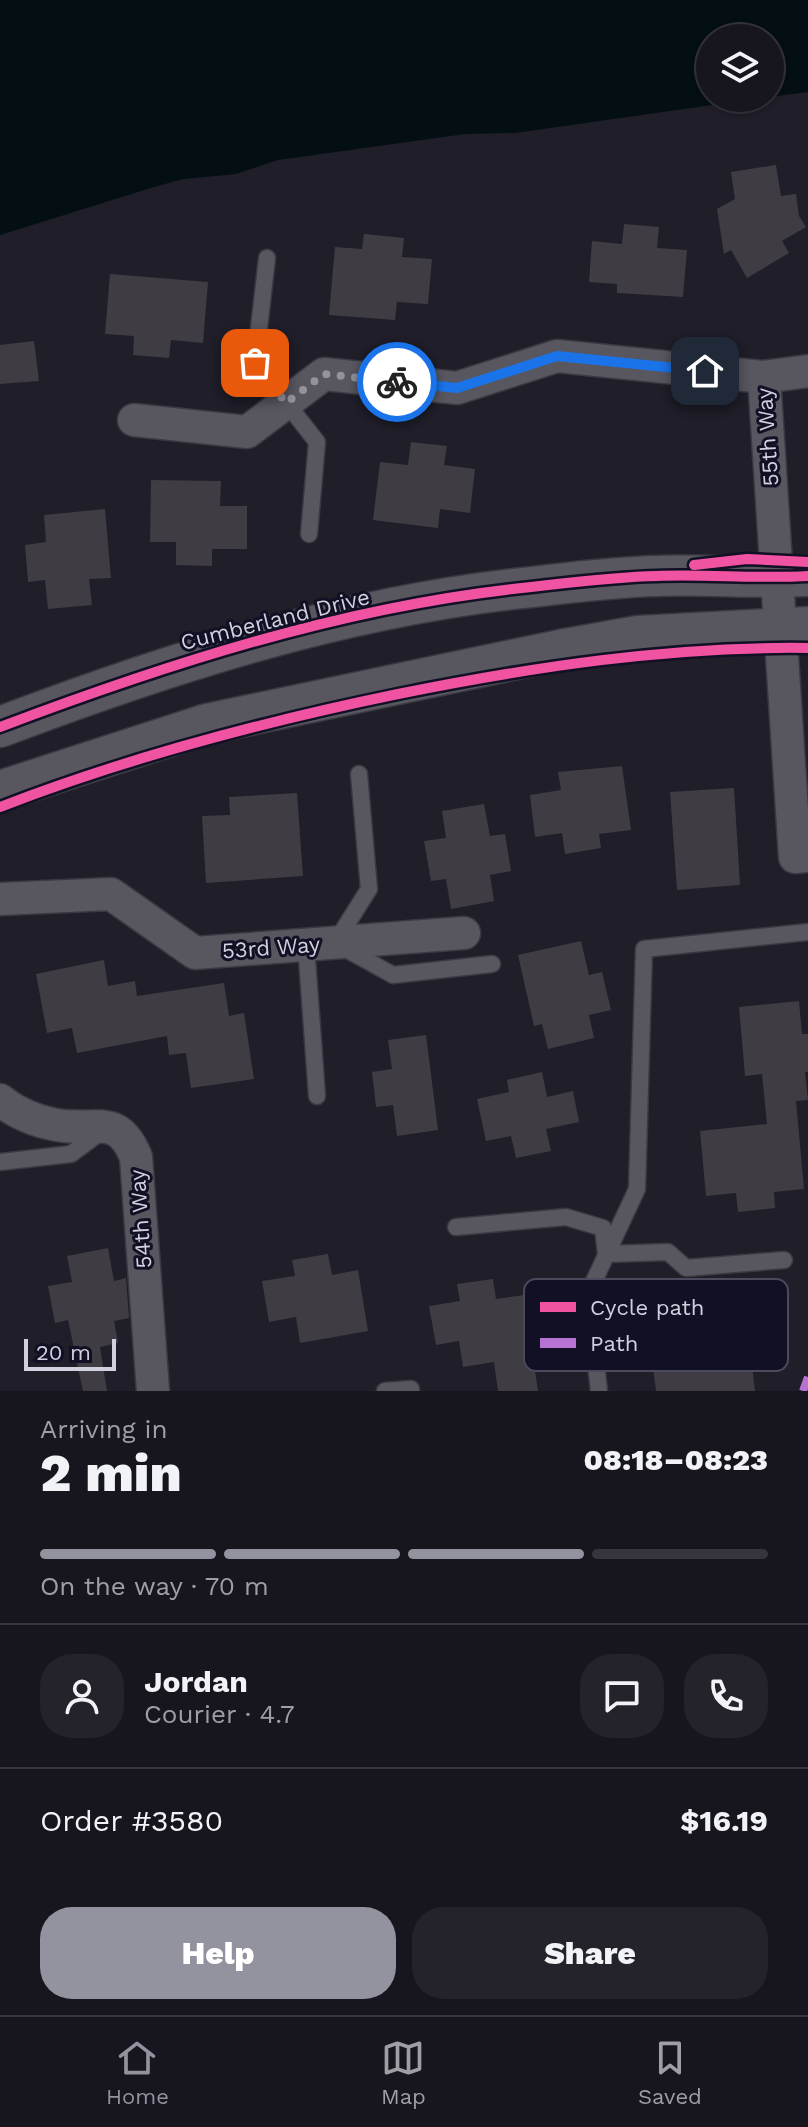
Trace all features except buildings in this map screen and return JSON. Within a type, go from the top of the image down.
[{"type":"street","name":"55th Way","points":[[134,420],[247,432],[324,374],[457,388],[557,356],[764,377],[792,577],[795,857],[808,856]]},
{"type":"street","points":[[764,377],[808,371]]},
{"type":"street","name":"Cumberland Drive","points":[[0,727],[129,679],[264,640],[387,611],[509,590],[656,576],[792,577]]},
{"type":"street","points":[[0,791],[207,724],[371,689],[638,636],[794,627]]},
{"type":"street","name":"53rd Way","points":[[0,899],[111,894],[195,953],[464,933]]},
{"type":"street","points":[[0,1100],[44,1123],[109,1126]]},
{"type":"street","name":"54th Way","points":[[109,1126],[127,1137],[136,1157],[153,1391]]},
{"type":"lane","points":[[267,258],[255,363],[317,442],[309,534]]},
{"type":"lane","points":[[317,1096],[320,944],[369,889],[359,774]]},
{"type":"lane","points":[[595,1279],[637,1189],[644,949],[808,932]]},
{"type":"lane","points":[[320,944],[393,975],[492,964]]},
{"type":"lane","points":[[0,1162],[71,1154],[109,1126]]},
{"type":"lane","points":[[456,1227],[566,1217],[603,1228],[606,1254]]},
{"type":"lane","points":[[606,1254],[668,1252],[686,1268],[784,1260]]},
{"type":"lane","points":[[597,1371],[599,1391]]},
{"type":"lane","points":[[385,1391],[411,1389]]},
{"type":"shaded area","points":[[0,0],[808,0],[808,92],[784,95],[784,24],[696,24],[696,107],[515,133],[465,134],[278,160],[236,174],[183,179],[0,235]]},
{"type":"marked path","points":[[803,1391],[808,1377]]},
{"type":"cycle path","points":[[694,565],[747,559],[808,562]]},
{"type":"cycle path","points":[[0,727],[188,661],[382,610],[513,589],[621,578],[808,576]]},
{"type":"cycle path","points":[[0,807],[97,772],[196,742],[398,694],[602,660],[756,648],[808,648]]},
{"type":"way so far","points":[[255,363],[286,403],[324,374],[397,382]]},
{"type":"route","points":[[397,382],[457,388],[557,356],[705,371]]}]
